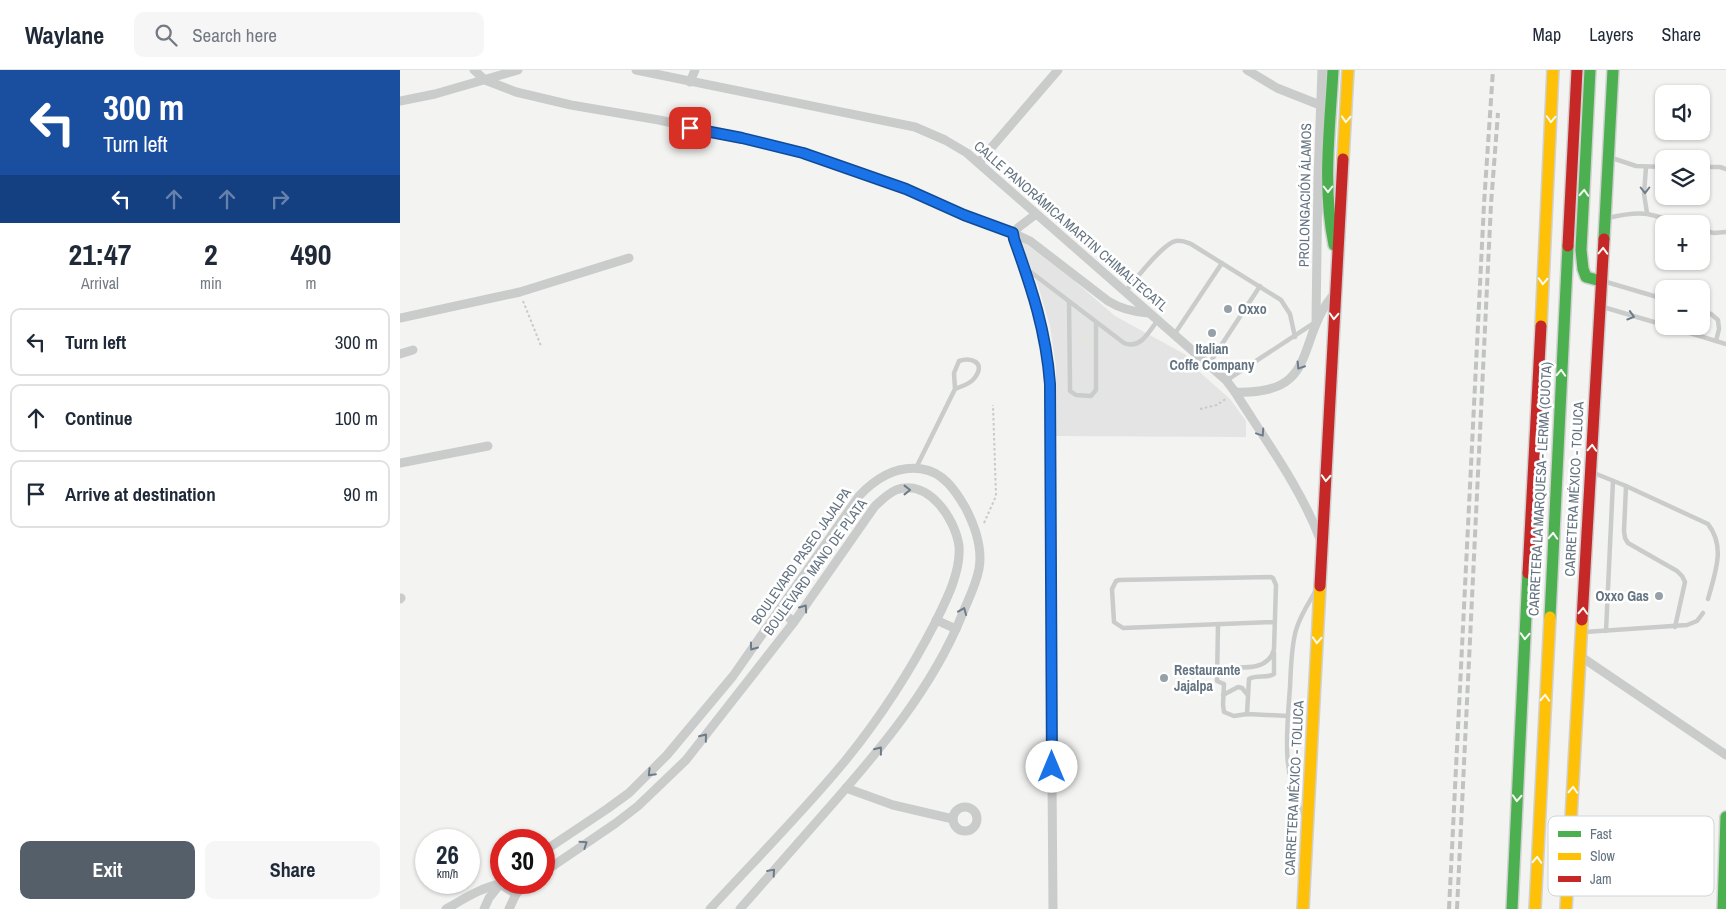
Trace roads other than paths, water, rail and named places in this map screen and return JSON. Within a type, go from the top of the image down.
[{"type":"main road","points":[[1332,240],[1327,188],[1333,70]]},
{"type":"main road","name":"CARRETERA MÉXICO - TOLUCA","points":[[1303,909],[1348,70]]},
{"type":"main road","name":"CARRETERA LA MARQUESA - LERMA (CUOTA)","points":[[1512,909],[1553,70]]},
{"type":"main road","name":"CARRETERA LA MARQUESA - LERMA (CUOTA)","points":[[1534,909],[1577,70]]},
{"type":"main road","points":[[1590,70],[1581,250],[1586,277],[1601,281]]},
{"type":"main road","name":"CARRETERA MÉXICO - TOLUCA","points":[[1571,816],[1613,70]]},
{"type":"main road","points":[[1318,206],[1322,223],[1338,255]]},
{"type":"main road","points":[[1724,909],[1726,817]]},
{"type":"main road","name":"CARRETERA MÉXICO - TOLUCA","points":[[1566,909],[1567,896]]},
{"type":"street","points":[[474,70],[485,80],[516,92],[742,138],[803,153],[840,165],[906,189],[964,215],[1030,241],[1120,309],[1149,313]]},
{"type":"street","points":[[400,101],[436,94],[518,70]]},
{"type":"street","name":"CALLE PANORÁMICA MARTIN CHIMALTECATL","points":[[636,70],[914,127],[945,140],[967,153],[1226,380],[1298,493],[1312,517],[1322,544]]},
{"type":"street","points":[[690,82],[695,70]]},
{"type":"street","points":[[979,162],[1058,70]]},
{"type":"street","points":[[1247,70],[1277,88],[1320,104]]},
{"type":"street","name":"PROLONGACIÓN ÁLAMOS","points":[[1316,321],[1322,70]]},
{"type":"street","points":[[1013,233],[1019,226],[1036,214]]},
{"type":"street","points":[[1013,233],[1044,333],[1050,384],[1053,909]]},
{"type":"street","points":[[400,318],[520,292],[630,258]]},
{"type":"street","name":"PROLONGACIÓN ÁLAMOS","points":[[1235,392],[1265,391],[1278,387],[1287,381],[1299,368],[1316,321],[1324,306],[1336,292]]},
{"type":"street","points":[[400,354],[414,350]]},
{"type":"street","points":[[401,462],[488,446]]},
{"type":"street","name":"BOULEVARD PASEO JAJALPA","points":[[555,844],[607,809],[646,777],[709,706],[868,486],[892,473],[905,469],[929,470],[941,476],[950,484],[974,523],[978,537],[980,552],[979,568],[956,629],[922,690],[875,755],[740,909]]},
{"type":"street","name":"BOULEVARD MANO DE PLATA","points":[[555,865],[638,806],[672,774],[709,731],[794,622],[875,506],[886,495],[897,490],[908,488],[919,490],[930,496],[949,518],[955,530],[959,546],[955,578],[936,620],[885,706],[851,754],[710,909]]},
{"type":"street","points":[[779,610],[794,622]]},
{"type":"street","points":[[936,620],[956,629]]},
{"type":"street","points":[[1580,656],[1726,755]]},
{"type":"street","points":[[846,788],[893,805],[953,818]]},
{"type":"street","points":[[446,909],[471,894],[490,886]]},
{"type":"street","points":[[484,909],[492,894]]},
{"type":"street","points":[[509,909],[516,894]]},
{"type":"lane","points":[[1607,156],[1625,163],[1655,167]]},
{"type":"lane","points":[[1646,167],[1644,194],[1647,213]]},
{"type":"lane","points":[[1710,167],[1726,169]]},
{"type":"lane","points":[[1604,219],[1633,213],[1647,213],[1655,216]]},
{"type":"lane","points":[[1710,232],[1726,232]]},
{"type":"lane","points":[[1125,292],[1165,247],[1175,241],[1183,241],[1191,244],[1281,300],[1290,314],[1295,337]]},
{"type":"lane","points":[[1174,335],[1222,263]]},
{"type":"lane","points":[[1024,267],[1124,343],[1134,346],[1139,344],[1158,321]]},
{"type":"lane","points":[[1601,281],[1655,297]]},
{"type":"lane","points":[[1208,364],[1260,286]]},
{"type":"lane","points":[[1069,302],[1070,391],[1076,395],[1091,396],[1096,390],[1096,323]]},
{"type":"lane","points":[[1599,306],[1655,323]]},
{"type":"lane","points":[[1710,313],[1718,320],[1719,329],[1716,341]]},
{"type":"lane","points":[[1226,380],[1295,337],[1316,321]]},
{"type":"lane","points":[[1696,335],[1726,344]]},
{"type":"lane","points":[[916,468],[955,389],[954,373],[959,361],[967,358],[974,360],[978,364],[979,370],[976,377],[967,385],[955,389]]},
{"type":"lane","points":[[1590,472],[1626,486],[1708,524],[1714,531],[1718,541],[1719,561],[1708,599]]},
{"type":"lane","points":[[1606,631],[1613,481]]},
{"type":"lane","points":[[1626,486],[1624,531],[1628,543],[1677,571],[1685,582],[1675,627]]},
{"type":"lane","points":[[1247,714],[1249,679],[1255,676],[1271,676],[1274,674],[1276,585],[1274,578],[1271,576],[1119,580],[1113,585],[1114,622],[1122,628],[1274,622]]},
{"type":"lane","points":[[1308,821],[1297,803],[1288,772],[1286,755],[1294,637],[1301,617],[1320,582]]},
{"type":"lane","points":[[1582,632],[1675,627],[1693,624],[1703,613]]},
{"type":"lane","points":[[1218,624],[1217,681],[1224,684],[1224,712],[1231,716],[1247,714],[1288,716]]},
{"type":"lane","points":[[1218,667],[1260,666],[1270,659],[1274,649]]},
{"type":"lane","points":[[1223,695],[1238,687],[1242,688],[1247,694]]},
{"type":"railway","points":[[1449,909],[1484,204],[1493,70]]},
{"type":"railway","points":[[1457,909],[1491,204],[1498,113]]},
{"type":"place","name":"Oxxo","points":[[1228,309]]},
{"type":"place","name":"Italian Coffe Company","points":[[1212,333]]},
{"type":"place","name":"Oxxo Gas","points":[[1659,596]]},
{"type":"place","name":"Restaurante Jajalpa","points":[[1164,678]]}]
